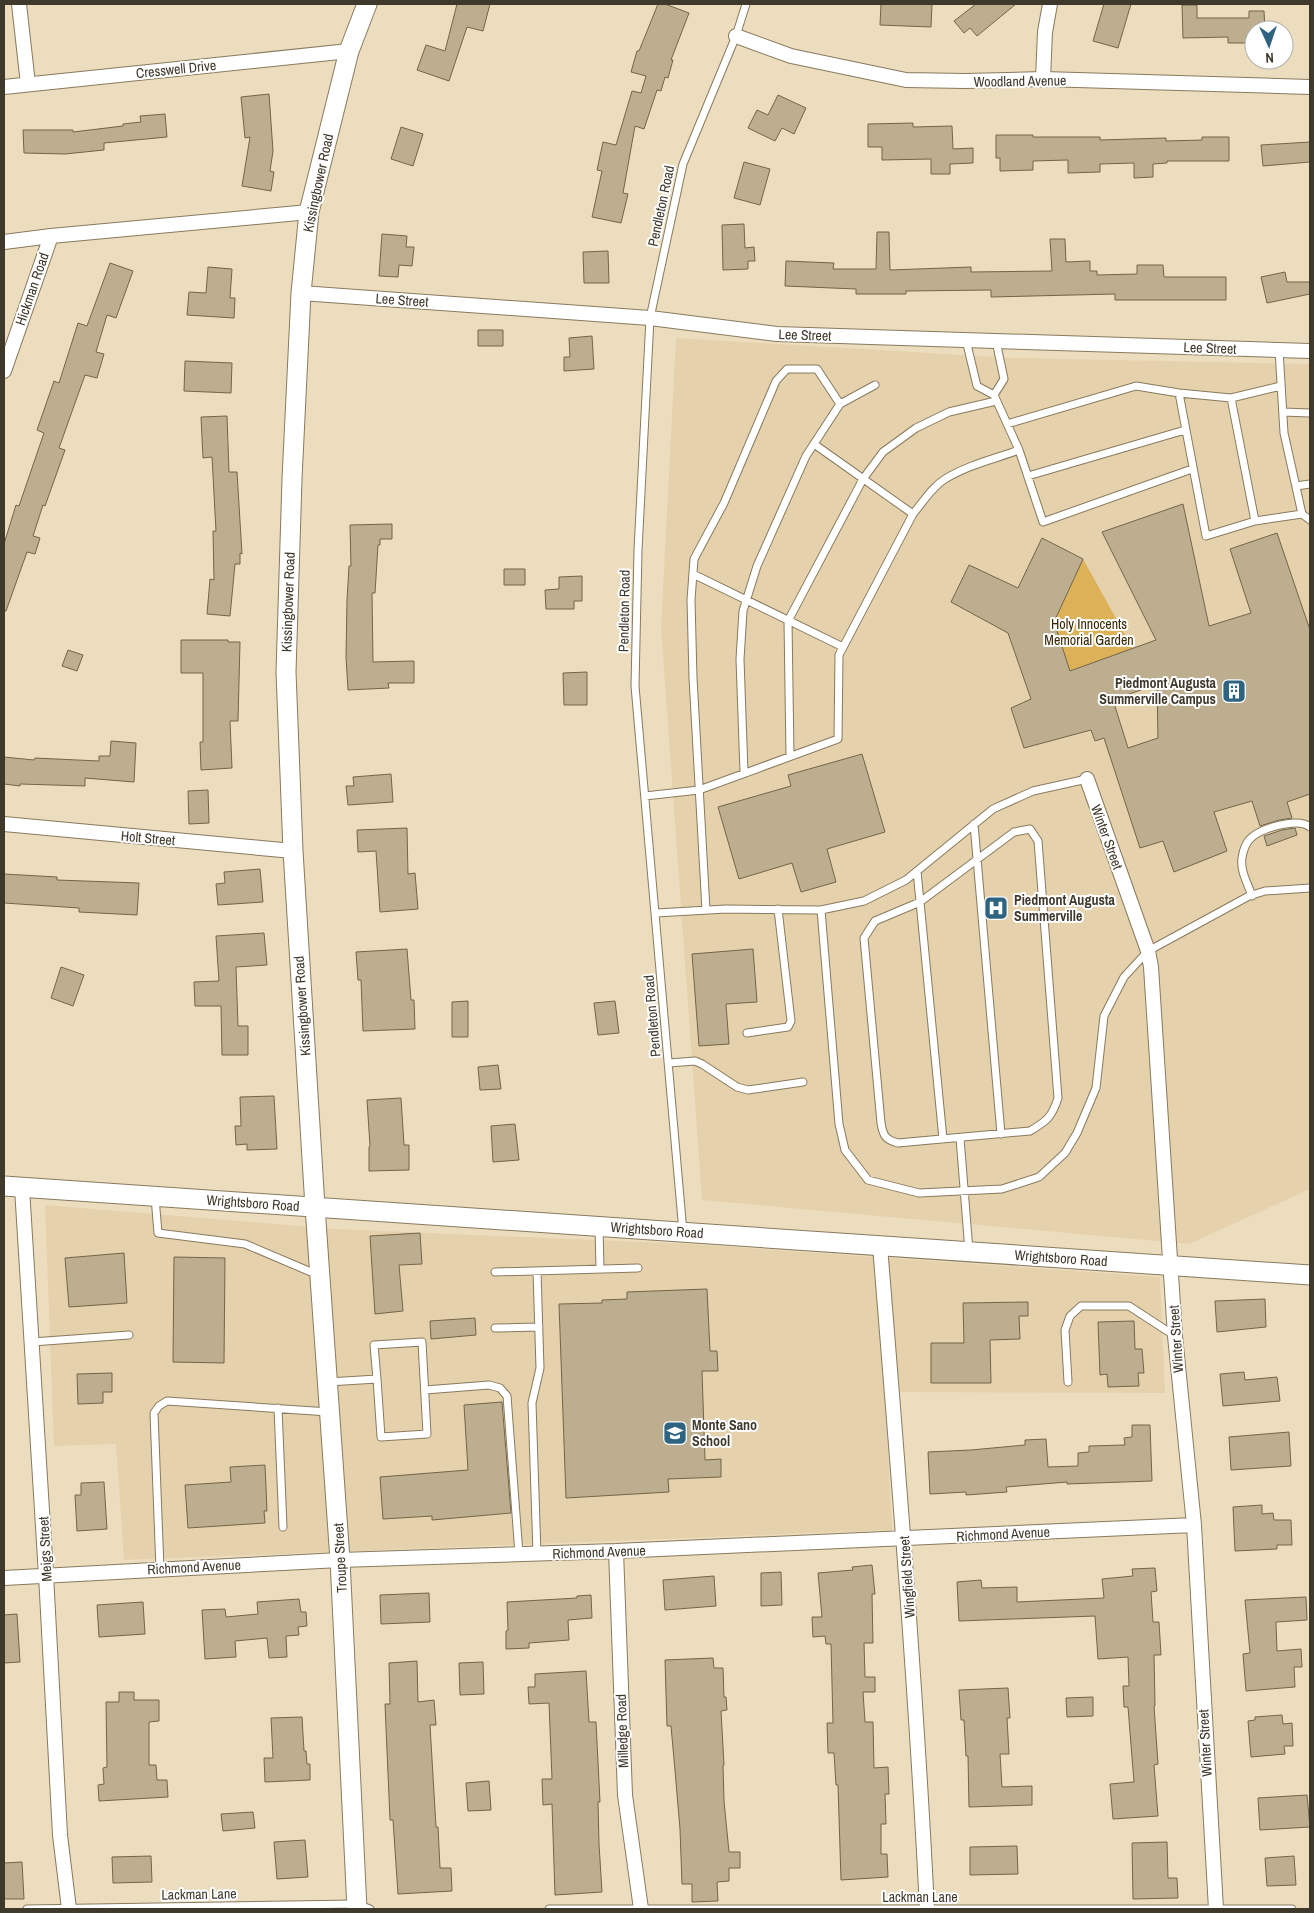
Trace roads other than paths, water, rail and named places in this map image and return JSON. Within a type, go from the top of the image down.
[{"type":"street","points":[[19,4],[28,84]]},
{"type":"street","name":"Kissingbower Road","points":[[315,1207],[293,851],[286,672],[292,479],[301,293],[309,212],[349,51],[367,4]]},
{"type":"street","points":[[1043,79],[1045,32],[1050,4]]},
{"type":"street","name":"Woodland Avenue","points":[[736,36],[791,56],[906,80],[1043,79],[1310,86]]},
{"type":"street","name":"Cresswell Drive","points":[[4,87],[349,51]]},
{"type":"street","points":[[4,242],[309,212]]},
{"type":"street","name":"Hickman Road","points":[[4,372],[51,236]]},
{"type":"street","name":"Lee Street","points":[[301,293],[650,318],[777,334],[1310,351]]},
{"type":"street","name":"Winter Street","points":[[1086,779],[1148,951],[1172,1266],[1175,1336],[1194,1526],[1216,1909]]},
{"type":"street","name":"Holt Street","points":[[4,824],[293,851]]},
{"type":"street","name":"Wrightsboro Road","points":[[13,1187],[1310,1275]]},
{"type":"street","name":"Meigs Street","points":[[13,1187],[32,1342],[60,1834],[69,1909]]},
{"type":"street","name":"Troupe Street","points":[[315,1207],[340,1560],[361,1907]]},
{"type":"street","name":"Wingfield Street","points":[[880,1246],[904,1538],[927,1909]]},
{"type":"street","name":"Richmond Avenue","points":[[4,1578],[340,1560],[616,1551],[1194,1526]]},
{"type":"street","name":"Milledge Road","points":[[616,1551],[625,1795],[641,1909]]},
{"type":"lane","name":"Pendleton Road","points":[[683,1232],[635,686],[638,550],[650,318],[683,164],[736,36],[746,4]]},
{"type":"lane","points":[[966,339],[977,386],[995,398],[1008,424],[1019,450],[1043,522],[1192,469]]},
{"type":"lane","points":[[790,756],[788,621],[863,479],[883,452],[916,428],[948,412],[995,398],[1004,379],[996,341]]},
{"type":"lane","points":[[1279,350],[1284,433],[1302,514],[1310,520]]},
{"type":"lane","points":[[706,910],[693,678],[694,559],[724,503],[776,381],[787,368],[817,369],[840,404]]},
{"type":"lane","points":[[744,772],[740,659],[743,611],[757,566],[806,456],[840,404],[874,385]]},
{"type":"lane","points":[[1008,424],[1136,386],[1178,393],[1231,398],[1281,386]]},
{"type":"lane","points":[[1178,393],[1206,536],[1255,521],[1302,514]]},
{"type":"lane","points":[[1231,398],[1255,521]]},
{"type":"lane","points":[[1282,412],[1310,413]]},
{"type":"lane","points":[[1028,476],[1186,430]]},
{"type":"lane","points":[[814,444],[913,514]]},
{"type":"lane","points":[[645,796],[699,790],[838,739],[839,655],[913,514],[928,495],[944,480],[967,468],[1019,450]]},
{"type":"lane","points":[[1296,486],[1310,484]]},
{"type":"lane","points":[[693,574],[843,647]]},
{"type":"lane","points":[[656,913],[706,910],[821,910],[864,901],[906,880],[993,808],[1034,791],[1086,779]]},
{"type":"lane","points":[[1252,896],[1243,870],[1242,859],[1245,847],[1251,838],[1262,832],[1293,822],[1310,826]]},
{"type":"lane","points":[[974,824],[1001,1134]]},
{"type":"lane","points":[[1030,828],[1038,841],[1058,1098],[1054,1111],[1047,1121],[1030,1131],[898,1143],[888,1140],[882,1134],[864,938],[875,921],[920,902],[1014,832],[1030,828]]},
{"type":"lane","points":[[917,871],[943,1139]]},
{"type":"lane","points":[[821,910],[840,1124],[846,1150],[868,1180],[919,1193],[965,1192],[1002,1189],[1039,1177],[1065,1153],[1077,1132],[1096,1088],[1104,1016],[1124,977],[1148,951],[1252,896],[1265,891],[1310,888]]},
{"type":"lane","points":[[747,1033],[788,1027],[791,1021],[778,909]]},
{"type":"lane","points":[[669,1063],[696,1061],[737,1087],[748,1090],[804,1082]]},
{"type":"lane","points":[[960,1138],[969,1252]]},
{"type":"lane","points":[[154,1196],[158,1234],[244,1244],[319,1276]]},
{"type":"lane","points":[[599,1226],[600,1270]]},
{"type":"lane","points":[[495,1272],[638,1268]]},
{"type":"lane","points":[[537,1271],[540,1368],[532,1404],[537,1554]]},
{"type":"lane","points":[[1068,1382],[1065,1330],[1070,1316],[1081,1306],[1129,1306],[1175,1336]]},
{"type":"lane","points":[[495,1328],[539,1327]]},
{"type":"lane","points":[[32,1342],[129,1335]]},
{"type":"lane","points":[[422,1342],[427,1434],[381,1437],[377,1379],[374,1345],[422,1342]]},
{"type":"lane","points":[[328,1382],[377,1379]]},
{"type":"lane","points":[[425,1390],[489,1385],[500,1388],[507,1396],[519,1554]]},
{"type":"lane","points":[[160,1569],[154,1413],[159,1406],[167,1401],[329,1412]]},
{"type":"lane","points":[[278,1408],[283,1527]]},
{"type":"lane","name":"Lackman Lane","points":[[27,1909],[361,1907]]},
{"type":"lane","name":"Lackman Lane","points":[[549,1909],[1292,1909]]},
{"type":"place","name":"Piedmont Augusta Summerville Campus","points":[[1234,691]]},
{"type":"place","name":"Piedmont Augusta Summerville","points":[[996,908]]},
{"type":"place","name":"Monte Sano School","points":[[675,1433]]},
{"type":"park label","name":"Holy Innocents Memorial Garden","points":[[1089,632]]}]
